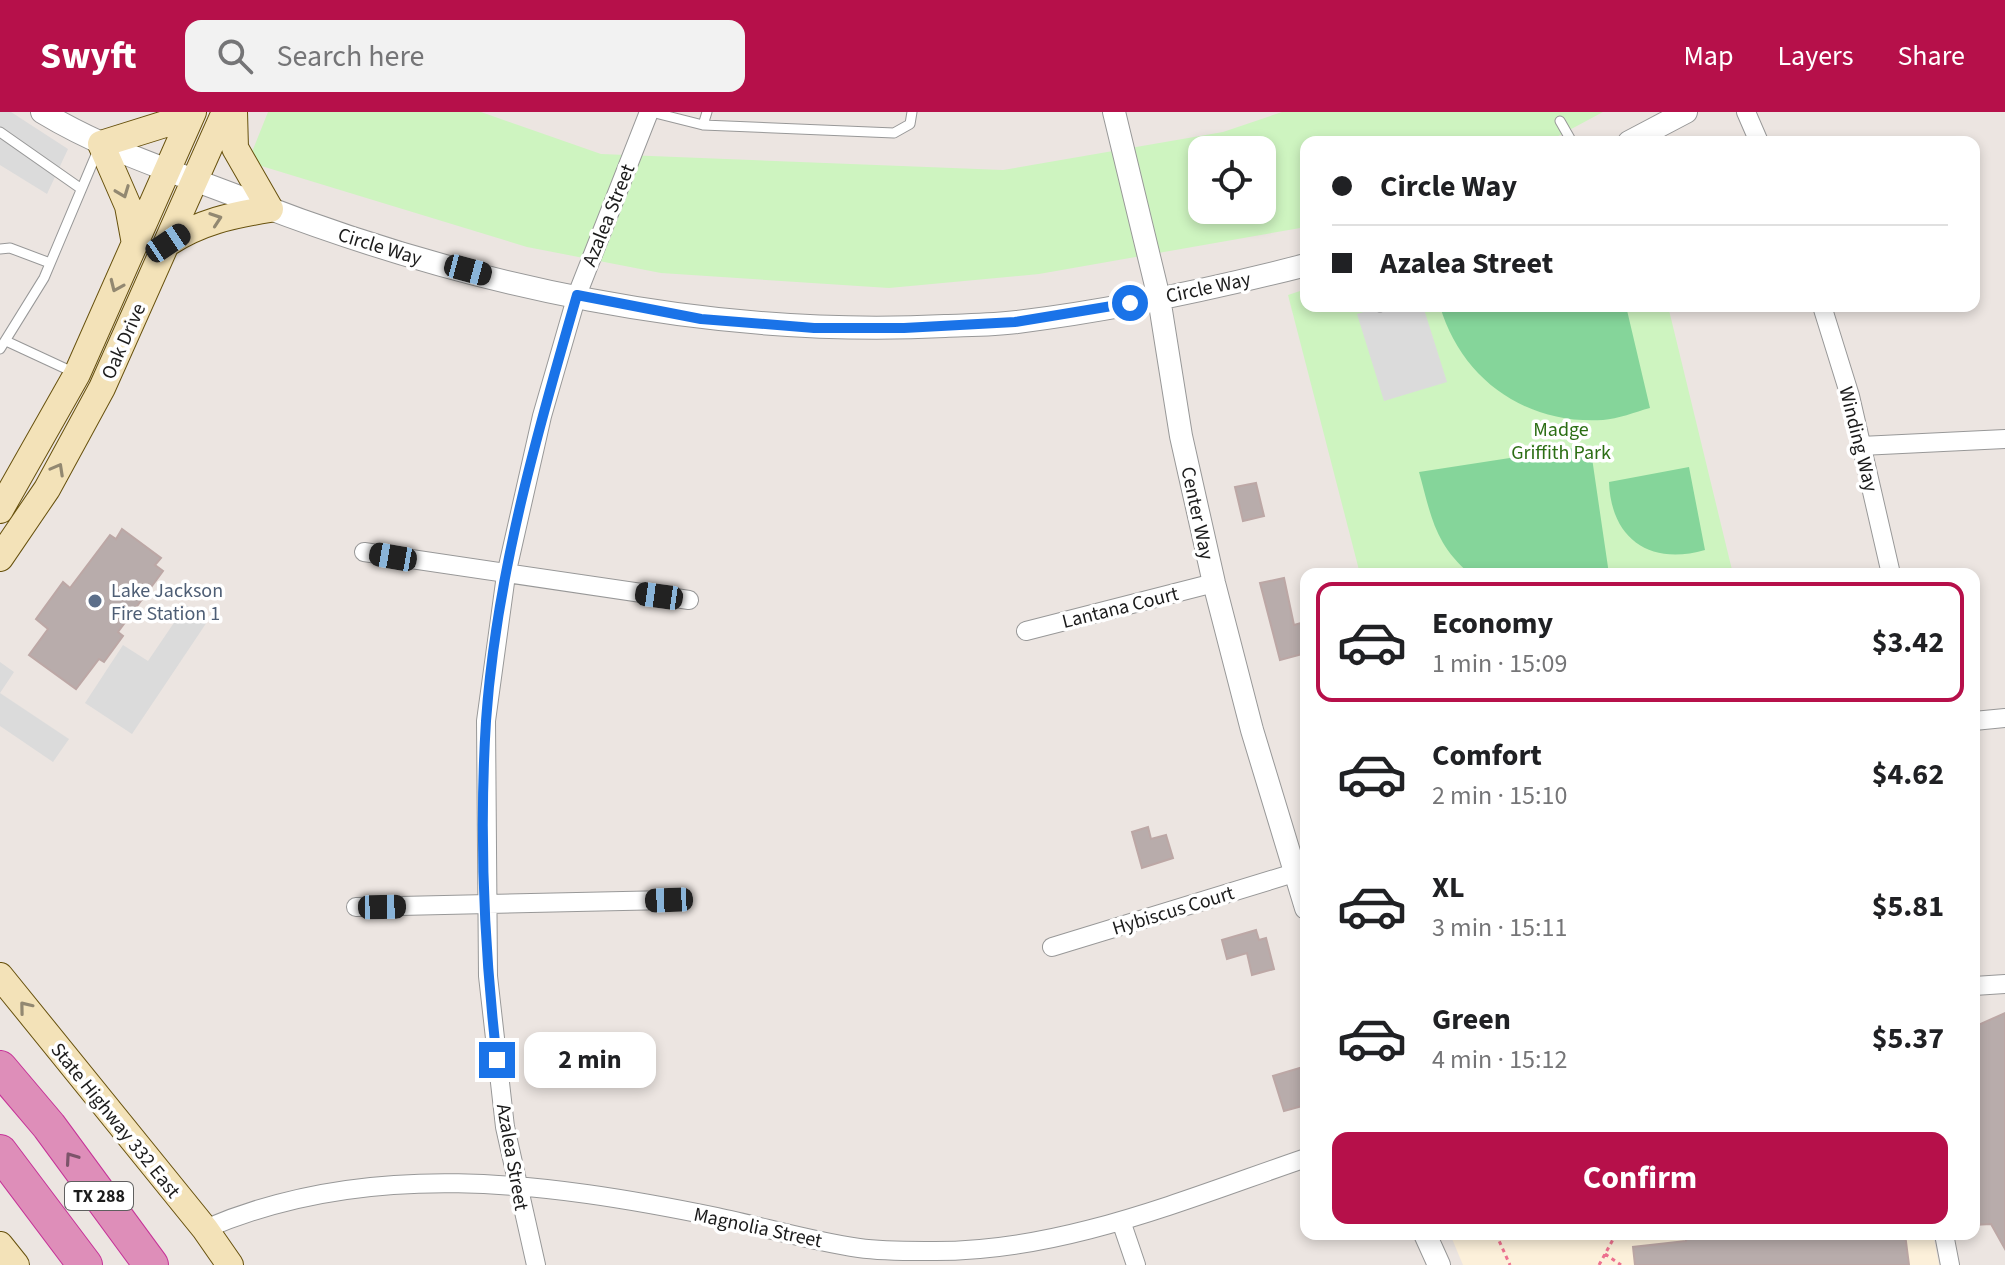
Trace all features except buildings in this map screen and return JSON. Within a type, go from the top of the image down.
[{"type":"highway","name":"TX 288","points":[[0,1068],[49,1126],[151,1265]]},
{"type":"highway","name":"TX 288","points":[[0,1152],[85,1265]]},
{"type":"main road","points":[[135,244],[128,206],[101,144],[165,124],[187,112]]},
{"type":"main road","name":"Oak Drive","points":[[4,504],[77,374],[193,112]]},
{"type":"main road","name":"Oak Drive","points":[[0,558],[47,489],[102,388],[225,112]]},
{"type":"main road","points":[[168,243],[188,229],[227,215],[270,209],[235,148],[234,112]]},
{"type":"main road","points":[[77,374],[102,388]]},
{"type":"main road","points":[[4,504],[29,515]]},
{"type":"main road","name":"State Highway 332 East","points":[[0,976],[205,1229],[230,1265]]},
{"type":"main road","points":[[0,1245],[16,1265]]},
{"type":"street","name":"Azalea Street","points":[[536,1265],[516,1186],[494,1032],[485,906],[486,721],[506,575],[542,416],[577,295],[650,112]]},
{"type":"street","name":"Center Way","points":[[1114,112],[1159,298],[1181,436],[1214,583],[1300,890]]},
{"type":"street","points":[[1640,136],[1686,112]]},
{"type":"street","points":[[1746,112],[1756,136]]},
{"type":"street","name":"Circle Way","points":[[57,116],[101,144],[270,209],[410,256],[577,295],[701,319],[829,328],[1015,322],[1159,298],[1300,266]]},
{"type":"street","name":"Winding Way","points":[[1824,312],[1861,446],[1890,568]]},
{"type":"street","points":[[1861,446],[2005,439]]},
{"type":"street","points":[[364,552],[689,600]]},
{"type":"street","name":"Lantana Court","points":[[1026,631],[1214,583]]},
{"type":"street","points":[[1980,720],[2005,718]]},
{"type":"street","name":"Hybiscus Court","points":[[1052,947],[1294,873]]},
{"type":"street","points":[[356,907],[669,900]]},
{"type":"street","points":[[1980,986],[2005,984]]},
{"type":"street","name":"Magnolia Street","points":[[205,1229],[280,1201],[346,1188],[397,1184],[516,1186],[598,1194],[861,1257],[969,1251],[1121,1221],[1300,1160]]},
{"type":"street","points":[[1121,1221],[1136,1265]]},
{"type":"street","points":[[1428,1240],[1439,1265]]},
{"type":"street","points":[[1945,1240],[1950,1265]]},
{"type":"lane","points":[[650,112],[703,125],[894,133],[910,124],[912,112]]},
{"type":"lane","points":[[703,125],[707,112]]},
{"type":"lane","points":[[1560,121],[1569,136]]},
{"type":"lane","points":[[0,132],[80,188]]},
{"type":"lane","points":[[77,374],[4,339],[50,263],[101,144]]},
{"type":"lane","points":[[0,249],[10,248],[50,263]]},
{"type":"path","points":[[1499,1240],[1510,1265]]},
{"type":"path","points":[[1599,1265],[1613,1240]]},
{"type":"path","points":[[1605,1254],[1621,1265]]},
{"type":"shaded area","points":[[0,112],[11,112],[68,149],[47,194],[0,165]]},
{"type":"shaded area","points":[[1425,312],[1447,382],[1384,401],[1357,314]]},
{"type":"shaded area","points":[[186,605],[209,619],[132,734],[85,703],[123,645],[148,661]]},
{"type":"shaded area","points":[[0,662],[14,672],[0,693]]},
{"type":"shaded area","points":[[0,693],[69,739],[53,762],[0,726]]},
{"type":"shaded area","points":[[1453,1240],[1934,1240],[1939,1265],[1463,1265]]},
{"type":"green space","points":[[268,112],[481,112],[601,154],[1003,170],[1188,138],[1188,224],[1276,224],[1276,136],[1200,136],[1223,132],[1282,112],[1603,112],[1558,136],[1300,136],[1300,228],[1039,274],[889,288],[661,273],[527,247],[248,162]]},
{"type":"green space","name":"Madge Griffith Park","points":[[1300,291],[1300,312],[1669,312],[1732,568],[1358,568],[1288,295]]},
{"type":"green space","points":[[1442,312],[1627,312],[1650,408],[1603,420],[1575,420],[1548,415],[1500,392],[1480,375],[1450,332]]},
{"type":"green space","points":[[1574,448],[1592,458],[1608,568],[1464,568],[1441,539],[1419,472]]},
{"type":"green space","points":[[1689,467],[1705,550],[1685,554],[1651,551],[1626,533],[1617,519],[1609,482]]},
{"type":"place","name":"Lake Jackson Fire Station 1","points":[[95,601]]},
{"type":"route","points":[[497,1060],[488,976],[485,906],[486,721],[506,575],[542,416],[577,295],[701,319],[814,328],[904,328],[1015,322],[1130,303]]}]
